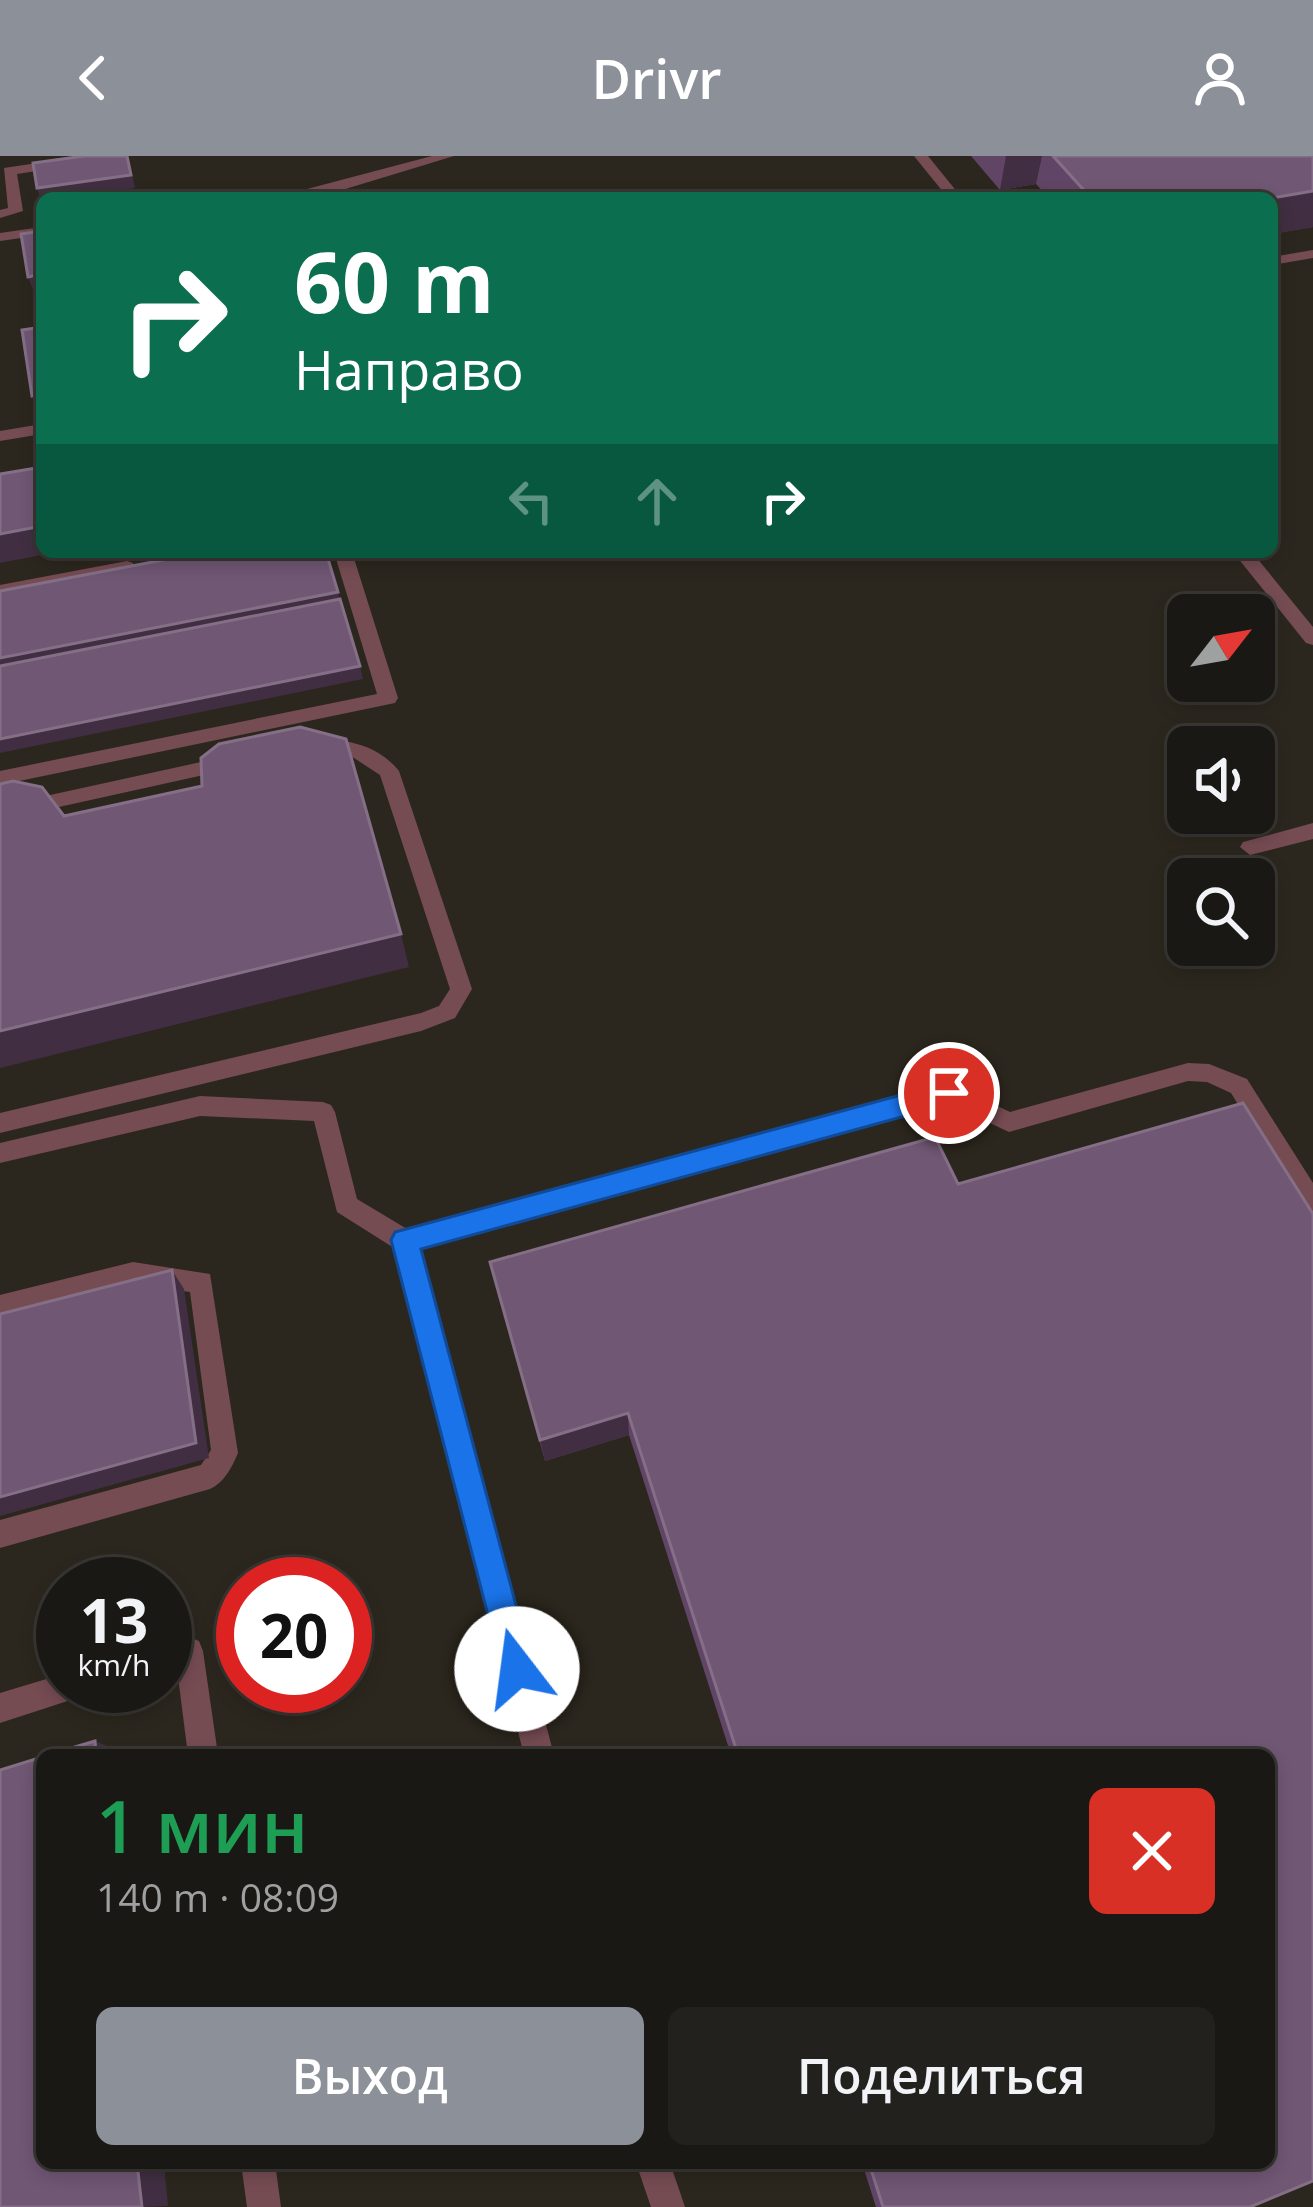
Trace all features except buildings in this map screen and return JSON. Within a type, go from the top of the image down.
[{"type":"lane","points":[[317,192],[447,156]]},
{"type":"lane","points":[[921,156],[950,192]]},
{"type":"lane","points":[[0,214],[16,212],[9,171],[74,162]]},
{"type":"lane","points":[[0,237],[36,232]]},
{"type":"lane","points":[[1278,260],[1313,254]]},
{"type":"lane","points":[[0,436],[36,430]]},
{"type":"lane","points":[[0,778],[388,698],[345,558]]},
{"type":"lane","points":[[1247,558],[1313,639]]},
{"type":"lane","points":[[0,591],[137,565]]},
{"type":"lane","points":[[0,1123],[421,1022],[448,1014],[458,1002],[461,989],[389,771],[374,757],[355,749],[296,749]]},
{"type":"lane","points":[[0,813],[250,759]]},
{"type":"lane","points":[[1250,847],[1313,831]]},
{"type":"lane","points":[[405,1240],[949,1093],[1009,1122],[1188,1072],[1209,1073],[1238,1086],[1313,1204]]},
{"type":"lane","points":[[0,1153],[200,1106],[323,1112],[346,1205],[405,1240],[537,1749]]},
{"type":"lane","points":[[0,1307],[133,1273],[201,1282],[225,1453],[209,1476],[0,1534]]},
{"type":"lane","points":[[192,1673],[202,1749]]},
{"type":"lane","points":[[0,1708],[36,1697]]},
{"type":"lane","points":[[259,2169],[264,2207]]},
{"type":"lane","points":[[655,2169],[668,2207]]},
{"type":"shaded area","points":[[0,156],[1313,156],[1313,2207],[0,2207]]},
{"type":"route","points":[[517,1669],[405,1240],[949,1093]]}]
